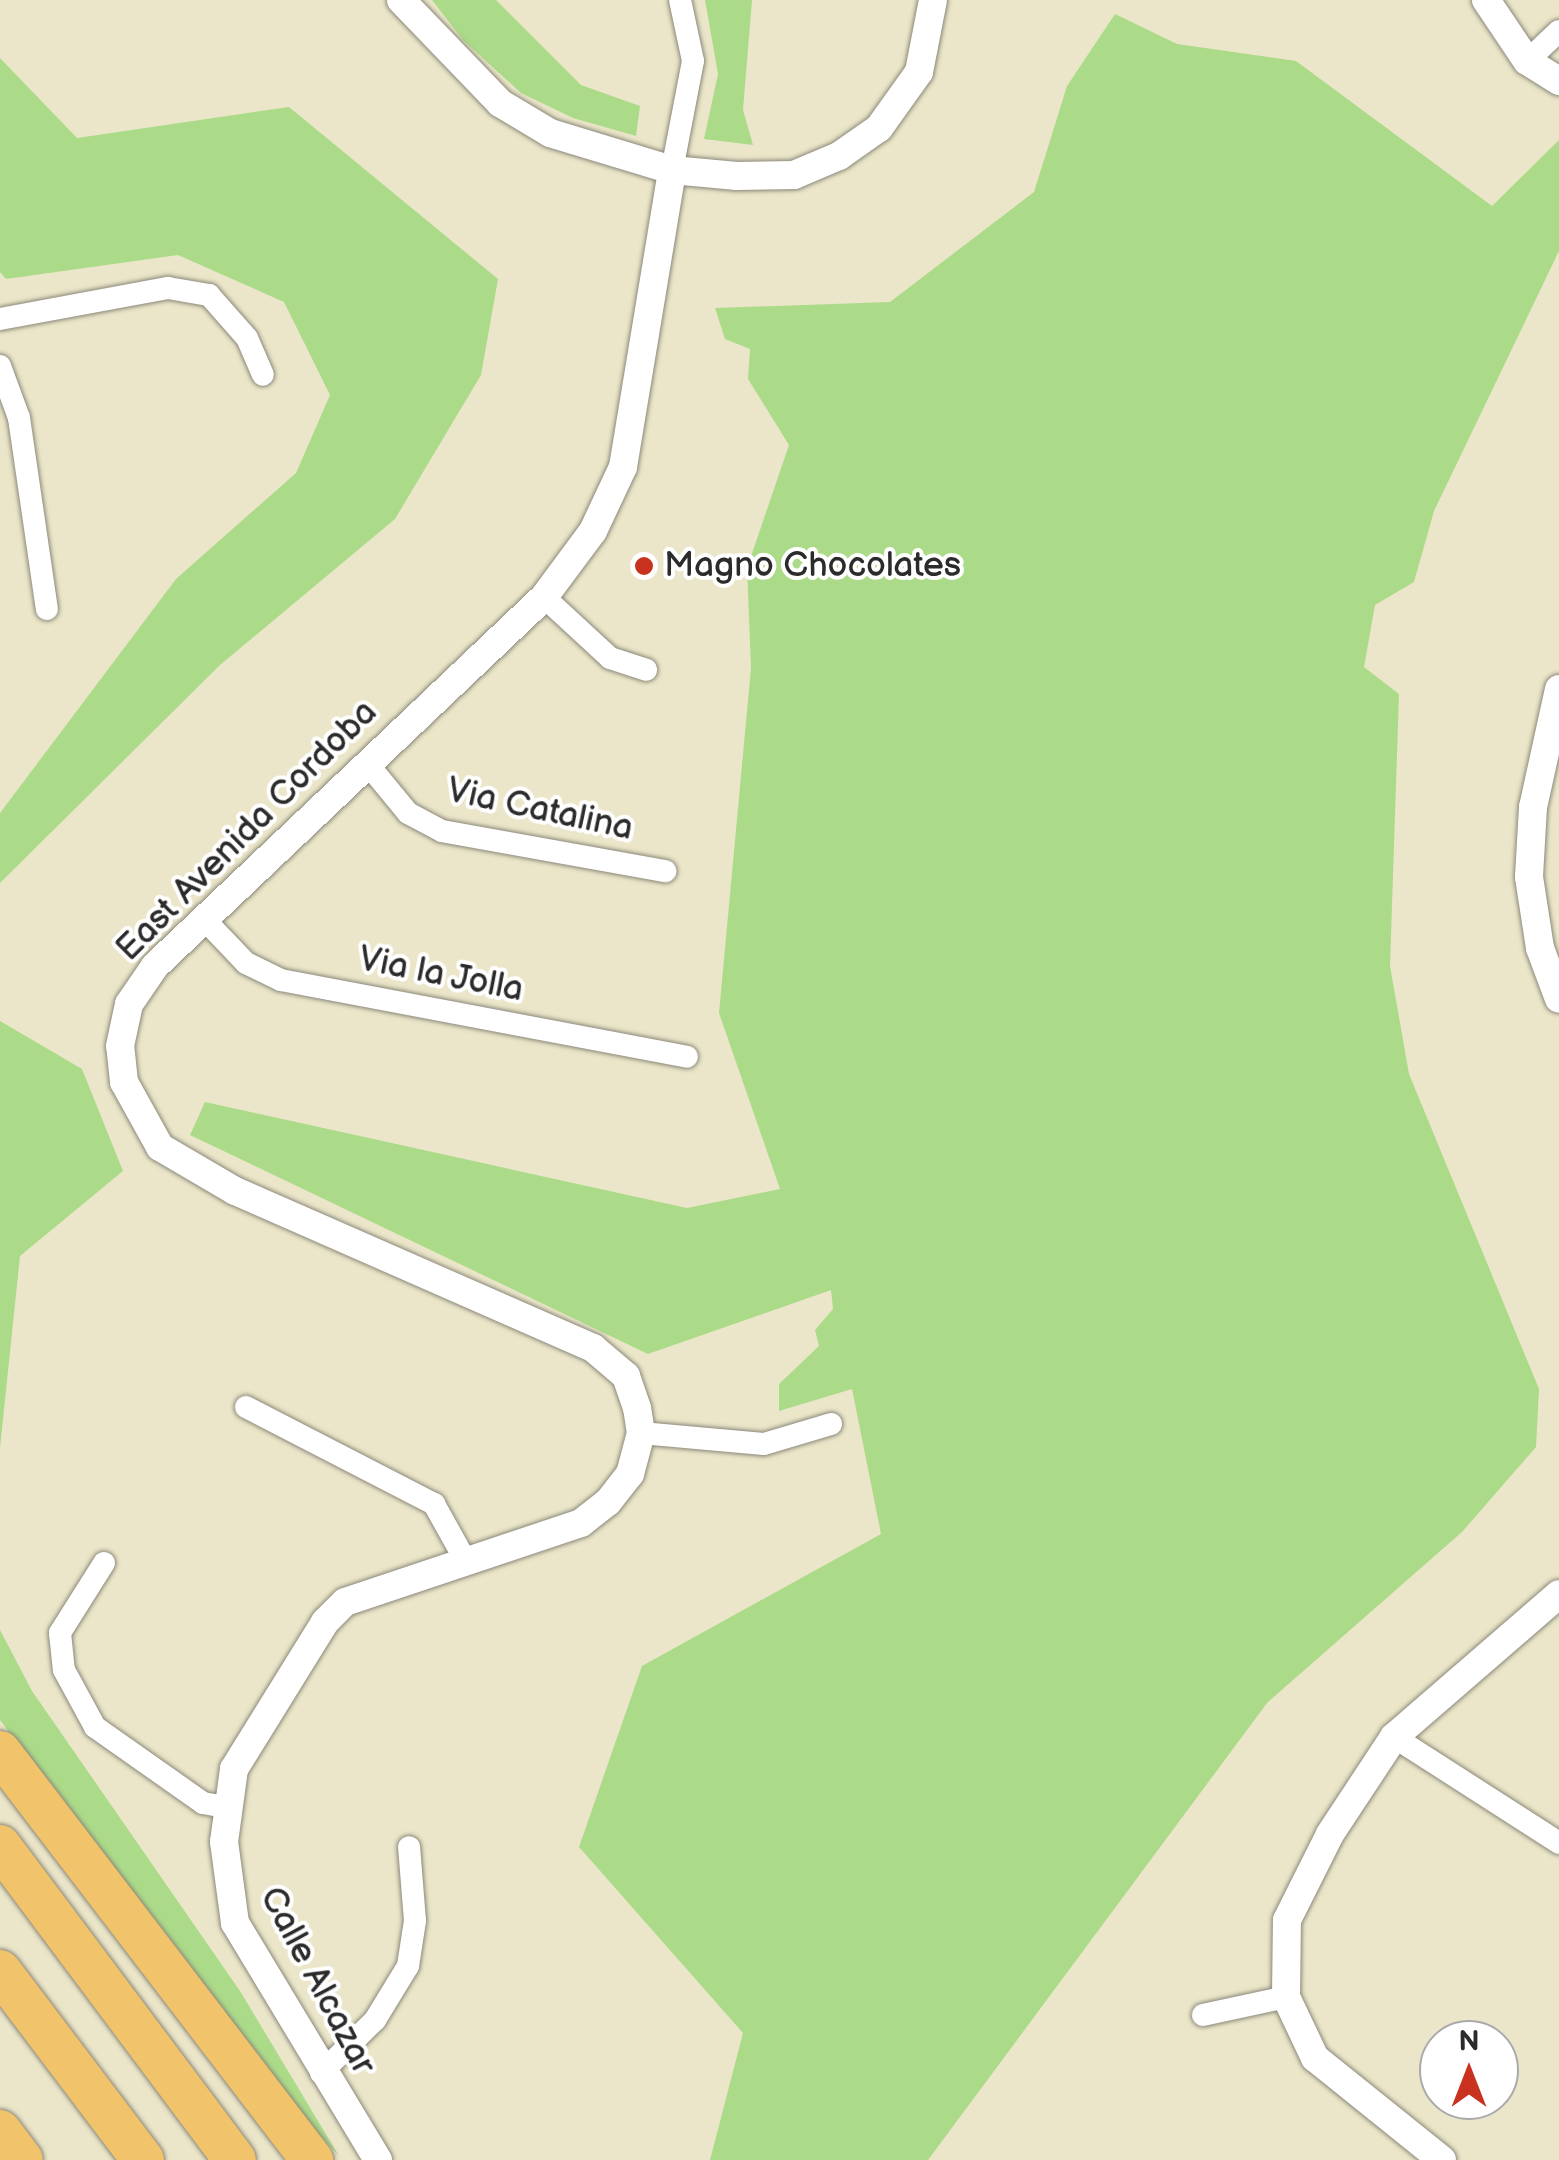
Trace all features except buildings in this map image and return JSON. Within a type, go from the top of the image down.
[{"type":"highway","points":[[0,1752],[312,2160]]},
{"type":"highway","points":[[0,1846],[235,2160]]},
{"type":"highway","points":[[0,1971],[143,2160]]},
{"type":"highway","points":[[0,2131],[22,2160]]},
{"type":"street","points":[[401,0],[500,103],[550,133],[672,170],[794,175],[840,156],[879,128],[919,72],[933,0]]},
{"type":"street","name":"East Avenida Cordoba","points":[[641,1433],[626,1376],[593,1348],[235,1191],[160,1147],[124,1082],[120,1046],[130,1004],[155,966],[544,597],[592,531],[623,467],[693,61],[680,0]]},
{"type":"street","points":[[1486,0],[1528,61],[1559,81]]},
{"type":"street","points":[[1528,61],[1559,31]]},
{"type":"street","points":[[0,319],[168,288],[209,295],[248,338],[263,374]]},
{"type":"street","points":[[0,366],[18,418],[47,609]]},
{"type":"street","points":[[544,597],[610,658],[646,670]]},
{"type":"street","points":[[1559,689],[1532,807],[1530,877],[1540,948],[1559,999]]},
{"type":"street","name":"Via Catalina","points":[[366,762],[408,813],[442,830],[664,871]]},
{"type":"street","name":"Via la Jolla","points":[[204,918],[246,963],[281,980],[688,1057]]},
{"type":"street","points":[[246,1407],[434,1504],[464,1558]]},
{"type":"street","points":[[104,1563],[60,1632],[64,1670],[94,1727],[204,1804],[224,1807],[234,1769],[325,1622],[370,1589],[581,1523],[630,1474],[641,1433],[764,1444],[831,1424]]},
{"type":"street","points":[[1442,2160],[1314,2058],[1286,1996],[1287,1920],[1302,1884],[1394,1737],[1559,1594]]},
{"type":"street","points":[[1394,1737],[1559,1842]]},
{"type":"street","name":"Calle Alcazar","points":[[224,1807],[227,1897],[236,1922],[321,2073],[378,2160]]},
{"type":"street","points":[[321,2073],[375,2020],[408,1966],[415,1920],[410,1847]]},
{"type":"street","points":[[1204,2014],[1286,1996]]},
{"type":"green space","points":[[432,0],[496,0],[581,85],[640,106],[636,136],[573,118],[521,93],[463,40]]},
{"type":"green space","points":[[705,0],[752,0],[743,110],[753,145],[704,139],[718,74]]},
{"type":"green space","points":[[1115,14],[1177,44],[1296,61],[1492,206],[1559,140],[1559,251],[1434,511],[1414,582],[1375,605],[1364,667],[1399,694],[1390,966],[1409,1074],[1539,1389],[1536,1447],[1462,1532],[1267,1703],[928,2160],[710,2160],[743,2033],[579,1847],[642,1666],[881,1534],[852,1389],[779,1411],[779,1384],[819,1346],[815,1330],[833,1309],[831,1290],[648,1354],[190,1135],[205,1102],[687,1208],[780,1189],[719,1013],[751,668],[747,568],[789,445],[748,379],[750,349],[725,339],[715,308],[890,302],[1034,192],[1067,86]]},
{"type":"green space","points":[[0,58],[77,138],[289,107],[498,279],[481,375],[395,519],[220,665],[0,883],[0,813],[176,579],[296,473],[330,395],[284,302],[178,255],[6,279],[0,272]]},
{"type":"green space","points":[[0,1021],[82,1069],[123,1171],[20,1256],[0,1448]]},
{"type":"green space","points":[[0,1630],[32,1691],[240,1991],[339,2156],[274,2086],[0,1720]]},
{"type":"place","name":"Magno Chocolates","points":[[644,566]]}]
